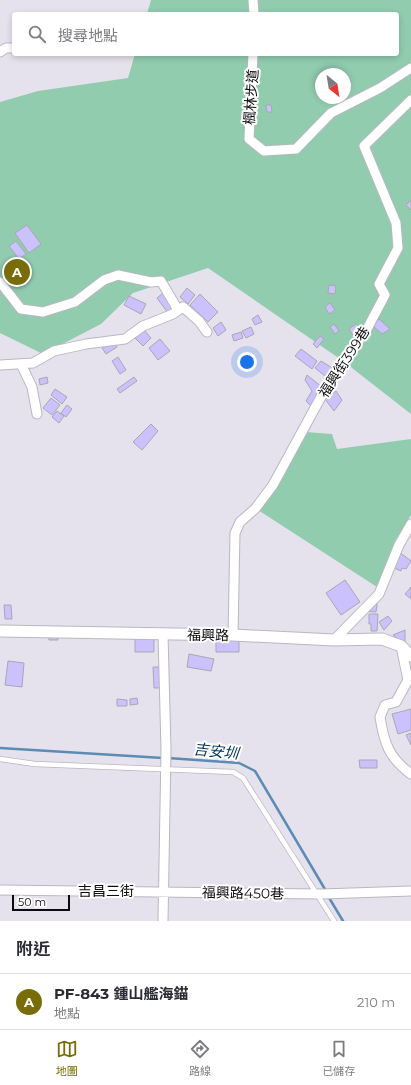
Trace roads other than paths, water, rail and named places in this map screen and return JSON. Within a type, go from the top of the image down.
[{"type":"street","points":[[253,0],[254,12]]},
{"type":"street","points":[[0,52],[6,48],[12,48]]},
{"type":"street","name":"楓林步道","points":[[254,56],[249,139],[264,151],[296,149],[331,113],[380,88],[411,68]]},
{"type":"street","name":"福興街399巷","points":[[233,635],[235,533],[237,527],[240,522],[255,509],[273,485],[328,384],[367,329],[385,295],[379,284],[398,248],[396,223],[364,146],[411,100]]},
{"type":"street","points":[[0,282],[21,309],[42,312],[75,302],[104,280],[118,275],[151,282],[161,281],[178,310]]},
{"type":"street","points":[[0,365],[33,363],[54,351],[86,344],[125,339],[143,326],[183,307],[199,321],[207,332]]},
{"type":"street","points":[[21,364],[32,387],[36,414]]},
{"type":"street","points":[[334,640],[379,594],[399,544],[411,524]]},
{"type":"street","name":"福興路","points":[[0,631],[233,635],[334,640],[382,639],[401,646],[411,656]]},
{"type":"street","points":[[163,634],[166,750],[164,767],[164,921]]},
{"type":"street","points":[[401,646],[408,680],[396,702],[385,705],[380,717],[386,743],[394,759],[411,774]]},
{"type":"street","name":"吉昌三街","points":[[0,890],[164,891]]},
{"type":"street","name":"福興路450巷","points":[[164,891],[319,894],[411,891]]},
{"type":"lane","points":[[0,759],[35,764],[164,767],[233,772],[243,778],[319,894],[334,921]]},
{"type":"waterway","name":"吉安圳","points":[[0,748],[163,758]]},
{"type":"waterway","name":"吉安圳","points":[[168,758],[239,763],[255,771],[326,891]]},
{"type":"waterway","name":"吉安圳","points":[[328,896],[343,921]]},
{"type":"place","name":"PF-843 鍾山艦海錨","points":[[17,272]]}]
